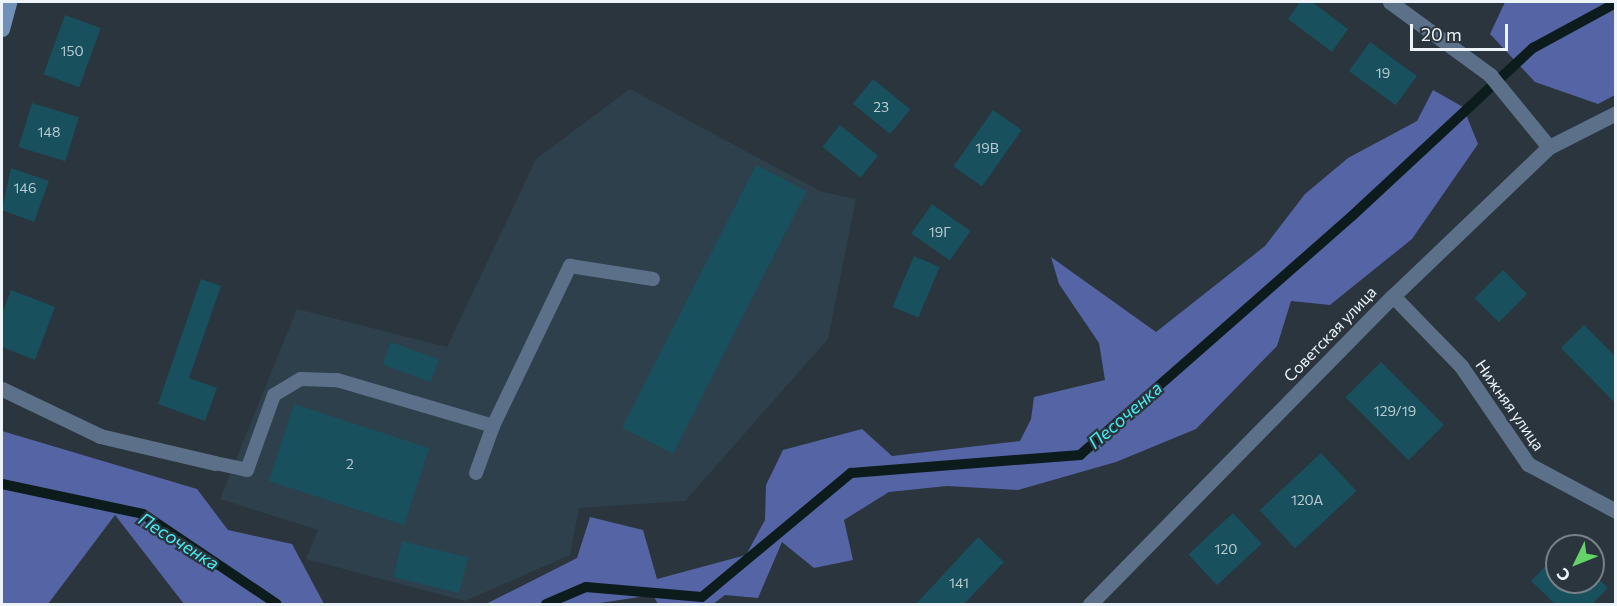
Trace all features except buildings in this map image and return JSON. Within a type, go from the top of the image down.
[{"type":"main road","points":[[2,29],[9,2]]},
{"type":"street","points":[[1390,2],[1490,75],[1550,147]]},
{"type":"street","name":"Советская улица","points":[[1090,604],[1393,296],[1550,147],[1616,113]]},
{"type":"street","name":"Нижняя улица","points":[[1393,296],[1461,366],[1528,464],[1616,512]]},
{"type":"street","points":[[2,389],[100,436],[215,463]]},
{"type":"lane","points":[[476,473],[493,426],[570,266],[653,279]]},
{"type":"lane","points":[[215,463],[247,470],[274,395],[301,379],[337,380],[493,426]]},
{"type":"shaded area","points":[[1505,2],[1615,2],[1615,95],[1598,104],[1535,82],[1490,34]]},
{"type":"shaded area","points":[[630,89],[822,192],[856,199],[828,339],[685,501],[579,508],[570,555],[465,601],[306,559],[318,530],[220,499],[297,309],[447,347],[536,159]]},
{"type":"shaded area","points":[[1433,90],[1463,107],[1478,144],[1412,239],[1330,305],[1291,301],[1277,346],[1196,429],[1116,462],[1018,490],[947,486],[889,492],[844,520],[853,560],[814,568],[782,542],[758,598],[725,595],[713,604],[658,604],[653,595],[593,604],[486,604],[577,558],[590,517],[643,530],[657,579],[746,555],[765,520],[766,485],[783,450],[862,429],[892,456],[1020,441],[1031,419],[1034,397],[1105,380],[1099,343],[1059,284],[1051,257],[1156,332],[1265,246],[1305,194],[1348,158],[1417,121]]},
{"type":"shaded area","points":[[2,431],[197,489],[228,530],[292,544],[324,604],[184,604],[115,515],[48,604],[2,604]]},
{"type":"waterway","name":"Песоченка","points":[[546,604],[586,587],[702,597],[851,473],[1080,455],[1352,216],[1533,48],[1616,3]]},
{"type":"waterway","name":"Песоченка","points":[[2,484],[143,514],[277,604]]}]
